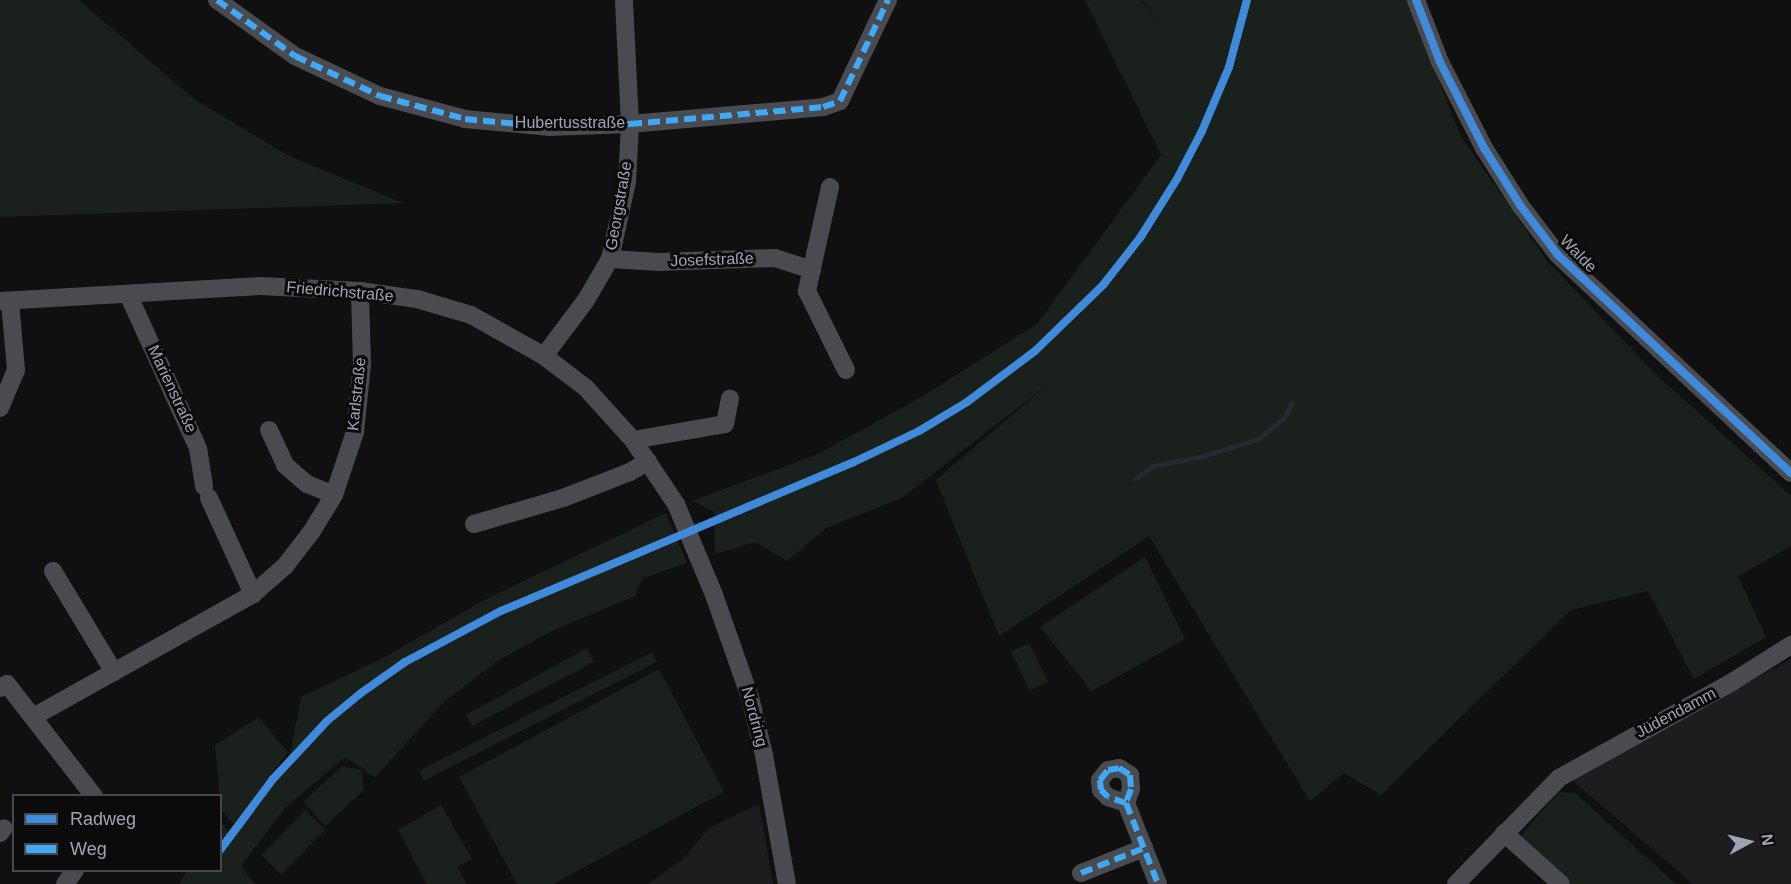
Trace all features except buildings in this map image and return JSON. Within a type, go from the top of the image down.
[{"type":"street","name":"Hubertusstraße","points":[[217,0],[295,56],[380,96],[465,119],[549,127],[630,124],[823,107],[840,101],[888,0]]},
{"type":"street","name":"Georgstraße","points":[[544,356],[586,300],[610,259],[627,182],[630,124],[624,0]]},
{"type":"street","name":"Walde","points":[[1416,0],[1440,62],[1484,148],[1520,205],[1558,255],[1791,473]]},
{"type":"street","points":[[830,187],[807,291],[846,370]]},
{"type":"street","name":"Josefstraße","points":[[610,259],[659,262],[775,258],[812,270]]},
{"type":"street","name":"Friedrichstraße","points":[[5,301],[260,286],[360,291],[417,300],[471,315],[544,356],[586,388],[633,440]]},
{"type":"street","name":"Karlstraße","points":[[33,717],[253,594],[285,566],[312,531],[334,495],[355,432],[362,364],[360,291]]},
{"type":"street","name":"Marienstraße","points":[[128,294],[198,448],[207,493],[253,594]]},
{"type":"street","points":[[0,408],[16,370],[5,301]]},
{"type":"street","points":[[474,524],[562,498],[630,472],[648,461],[633,440],[725,424],[730,398]]},
{"type":"street","points":[[268,430],[285,465],[307,484],[334,495]]},
{"type":"street","name":"Nordring","points":[[648,461],[676,504],[699,556],[750,697],[764,755],[787,884]]},
{"type":"street","points":[[53,571],[114,672]]},
{"type":"street","name":"Jüdendamm","points":[[1456,884],[1559,778],[1732,682],[1791,645]]},
{"type":"street","points":[[0,688],[7,684],[93,794]]},
{"type":"street","points":[[1126,803],[1158,884]]},
{"type":"street","points":[[1504,833],[1561,884]]},
{"type":"street","points":[[1081,873],[1144,848]]},
{"type":"shaded area","points":[[0,0],[79,0],[194,99],[289,156],[403,203],[0,217]]},
{"type":"shaded area","points":[[1085,0],[1141,0],[1164,34],[1142,0],[1408,0],[1460,135],[1548,262],[1659,377],[1791,496],[1791,546],[1738,576],[1766,637],[1694,679],[1648,591],[1571,610],[1381,795],[1344,773],[1310,801],[1149,536],[999,636],[936,480],[1047,385],[902,498],[826,528],[787,561],[756,542],[715,554],[714,511],[692,501],[818,454],[923,396],[1037,324],[1161,155]]},
{"type":"shaded area","points":[[666,513],[687,563],[643,578],[635,596],[554,630],[499,660],[446,700],[375,777],[345,757],[285,808],[241,866],[255,884],[179,884],[186,872],[222,872],[222,823],[228,831],[234,824],[222,811],[215,745],[259,717],[288,752],[237,820],[290,754],[301,697],[385,657],[486,599]]},
{"type":"shaded area","points":[[1145,557],[1185,639],[1092,691],[1040,627]]},
{"type":"shaded area","points":[[1029,643],[1048,682],[1030,690],[1011,652]]},
{"type":"shaded area","points":[[587,648],[594,662],[472,726],[466,715]]},
{"type":"shaded area","points":[[652,652],[657,662],[424,781],[419,771]]},
{"type":"shaded area","points":[[1791,659],[1791,884],[1693,884],[1573,781],[1583,773]]},
{"type":"shaded area","points":[[659,669],[724,792],[553,884],[517,884],[459,777]]},
{"type":"shaded area","points":[[342,766],[361,770],[364,790],[325,826],[303,802]]},
{"type":"shaded area","points":[[1559,792],[1575,793],[1676,884],[1566,884],[1517,840]]},
{"type":"shaded area","points":[[759,804],[773,884],[648,884],[683,859],[709,828]]},
{"type":"shaded area","points":[[441,805],[472,859],[457,867],[467,884],[427,884],[398,830]]},
{"type":"shaded area","points":[[305,810],[325,829],[281,875],[261,855]]},
{"type":"waterway","points":[[1135,479],[1152,466],[1204,456],[1258,439],[1284,418],[1291,404]]},
{"type":"marked path","points":[[217,0],[295,56],[380,96],[465,119],[549,127],[630,124],[823,107],[840,101],[888,0]]},
{"type":"marked path","points":[[1126,803],[1108,797],[1101,790],[1100,780],[1108,770],[1119,768],[1130,775],[1131,789],[1126,803],[1158,884]]},
{"type":"marked path","points":[[1081,873],[1144,848]]},
{"type":"cycle path","points":[[222,847],[273,779],[327,721],[361,693],[405,662],[501,611],[854,462],[919,431],[967,402],[1035,351],[1103,285],[1140,238],[1177,179],[1202,131],[1229,67],[1247,0]]},
{"type":"cycle path","points":[[1416,0],[1440,62],[1484,148],[1520,205],[1558,255],[1791,473]]}]
